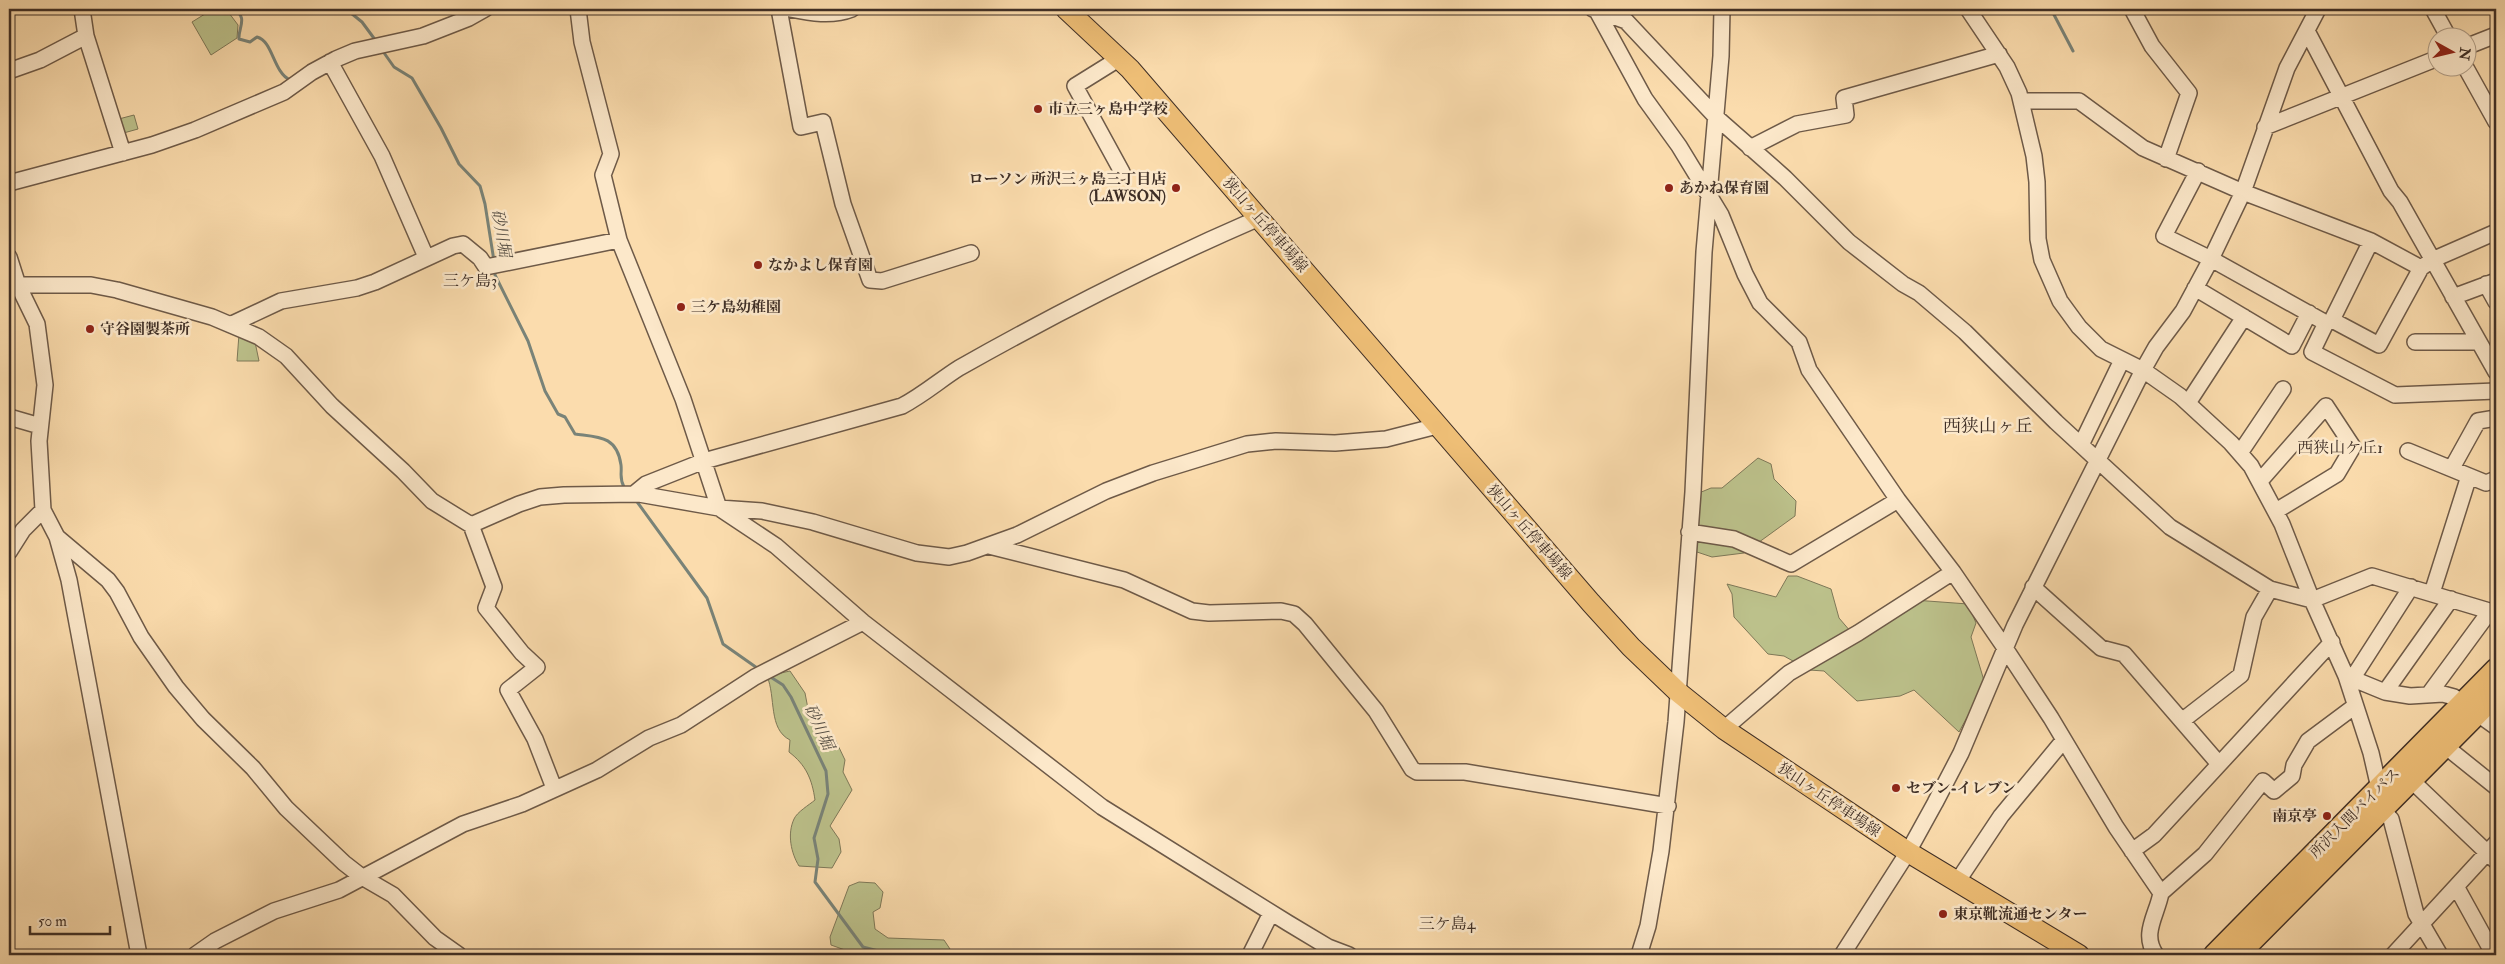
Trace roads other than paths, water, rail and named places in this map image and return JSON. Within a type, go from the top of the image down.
[{"type":"highway","name":"所沢入間バイパス","points":[[2237,955],[2380,799],[2411,780],[2445,746],[2496,670]]},
{"type":"highway","name":"所沢入間バイパス","points":[[2215,955],[2380,799],[2469,710],[2496,694]]},
{"type":"main road","name":"狭山ヶ丘停車場線","points":[[1066,9],[1120,58],[1631,648],[1678,692],[1724,729],[1908,852],[2079,955]]},
{"type":"street","points":[[82,9],[86,36],[123,153]]},
{"type":"street","points":[[9,183],[123,153],[187,133],[262,103],[284,92],[312,72],[355,51],[412,39],[467,13],[485,9]]},
{"type":"street","points":[[578,9],[582,42],[611,154],[603,175],[619,240],[683,399],[719,508],[776,546],[863,622],[1102,807],[1271,913],[1328,947],[1348,955]]},
{"type":"street","points":[[779,9],[801,127],[823,122],[842,204],[870,280],[882,280],[971,253]]},
{"type":"street","points":[[790,9],[826,14],[852,9]]},
{"type":"street","points":[[1639,955],[1648,926],[1668,806],[1689,532],[1708,194],[1717,118],[1722,9]]},
{"type":"street","points":[[1968,9],[1999,54],[2012,77],[2021,101],[2034,156],[2037,182],[2038,239],[2042,260],[2060,301],[2079,328],[2101,349],[2143,370],[2188,403],[2240,453],[2260,481],[2276,512],[2312,600],[2349,677],[2355,706],[2371,753],[2380,799],[2391,820],[2416,914],[2440,955]]},
{"type":"street","points":[[2132,9],[2152,46],[2189,93],[2166,159]]},
{"type":"street","points":[[1842,955],[1908,852],[1961,753],[2005,648],[2143,370],[2156,347],[2183,311],[2211,259],[2243,192],[2287,68],[2318,9]]},
{"type":"street","points":[[2433,9],[2443,28]]},
{"type":"street","points":[[1596,11],[1626,21],[1717,118],[1785,178],[1849,242],[1903,284],[1920,293],[1965,332],[2098,462],[2170,527],[2270,589],[2312,600],[2372,576],[2493,612],[2428,694]]},
{"type":"street","points":[[1596,11],[1645,99],[1678,146],[1720,215],[1745,274],[1760,303],[1799,342],[1809,370],[1898,500],[1953,572],[2005,648],[2132,851],[2161,893]]},
{"type":"street","points":[[2307,31],[2391,191],[2400,202],[2426,264],[2453,297],[2496,372]]},
{"type":"street","points":[[2478,42],[2496,34]]},
{"type":"street","points":[[9,71],[40,60],[86,36]]},
{"type":"street","points":[[1750,148],[1797,124],[1846,115],[1844,98],[1999,54]]},
{"type":"street","points":[[1120,58],[1076,86],[1122,172]]},
{"type":"street","points":[[330,62],[382,156],[426,257]]},
{"type":"street","points":[[2265,127],[2428,62]]},
{"type":"street","points":[[2472,78],[2496,122]]},
{"type":"street","points":[[2021,101],[2079,101],[2143,148],[2166,159],[2198,171],[2243,192],[2426,264]]},
{"type":"street","points":[[2198,171],[2164,236],[2211,259],[2326,323],[2312,352],[2395,395],[2496,391]]},
{"type":"street","points":[[635,494],[646,484],[704,461],[902,406],[921,396],[957,370],[1123,279],[1259,218]]},
{"type":"street","points":[[2371,241],[2332,320],[2379,345],[2426,264],[2496,232]]},
{"type":"street","points":[[232,324],[281,301],[357,288],[375,282],[453,246],[463,244],[492,266],[619,240]]},
{"type":"street","points":[[9,257],[13,285],[37,324],[42,354],[45,397],[40,426],[43,510],[57,537],[69,580],[139,955]]},
{"type":"street","points":[[2453,297],[2491,282],[2496,302]]},
{"type":"street","points":[[13,285],[91,285],[117,290],[232,324],[260,337],[286,356],[332,406],[404,471],[432,501],[471,525],[494,587],[486,608],[537,667],[508,690],[535,739],[554,788]]},
{"type":"street","points":[[2195,288],[2292,346],[2309,313]]},
{"type":"street","points":[[2188,403],[2244,317]]},
{"type":"street","points":[[2415,342],[2479,342]]},
{"type":"street","points":[[2081,445],[2122,360]]},
{"type":"street","points":[[2240,453],[2283,389]]},
{"type":"street","points":[[2260,481],[2326,406],[2353,447],[2337,474],[2276,512]]},
{"type":"street","points":[[9,417],[40,426]]},
{"type":"street","points":[[2452,468],[2478,420],[2496,418]]},
{"type":"street","points":[[471,525],[540,497],[635,494],[719,508],[762,511],[813,522],[917,553],[935,556],[967,553],[1017,535],[1106,491],[1153,473],[1247,444],[1276,441],[1335,444],[1378,440],[1437,426]]},
{"type":"street","points":[[2408,451],[2486,483],[2496,479]]},
{"type":"street","points":[[2432,593],[2469,476]]},
{"type":"street","points":[[1689,532],[1734,538],[1792,564],[1898,500]]},
{"type":"street","points":[[9,552],[23,530],[43,510]]},
{"type":"street","points":[[57,537],[96,568],[117,592],[141,637],[176,687],[203,719],[253,768],[286,808],[362,877],[393,895],[435,938],[459,955]]},
{"type":"street","points":[[989,546],[1032,555],[1124,580],[1192,611],[1208,613],[1281,611],[1294,614],[1305,624],[1376,711],[1412,769],[1417,772],[1465,772],[1668,806]]},
{"type":"street","points":[[1724,729],[1790,673],[1858,633],[1953,572]]},
{"type":"street","points":[[2034,587],[2101,648],[2124,654],[2183,720],[2219,764]]},
{"type":"street","points":[[2349,677],[2411,587]]},
{"type":"street","points":[[2183,720],[2242,675],[2254,617],[2270,589]]},
{"type":"street","points":[[2385,692],[2451,599]]},
{"type":"street","points":[[196,955],[215,942],[274,911],[339,890],[463,824],[522,804],[597,770],[649,738],[681,725],[755,676],[863,622]]},
{"type":"street","points":[[2132,851],[2154,835],[2332,642]]},
{"type":"street","points":[[2349,677],[2385,692],[2410,696],[2443,694],[2454,697],[2469,710],[2496,727]]},
{"type":"street","points":[[2156,955],[2148,940],[2149,930],[2161,893],[2205,854],[2263,781],[2274,791],[2292,776],[2294,765],[2308,741],[2355,706]]},
{"type":"street","points":[[1957,882],[2001,816],[2063,740]]},
{"type":"street","points":[[2445,746],[2496,787]]},
{"type":"street","points":[[2411,780],[2484,850],[2494,852]]},
{"type":"street","points":[[2393,955],[2494,852]]},
{"type":"street","points":[[2457,888],[2494,955]]},
{"type":"street","points":[[1250,955],[1271,913]]},
{"type":"waterway","points":[[233,9],[238,12],[242,19],[239,39],[250,42],[257,37],[267,44],[280,70],[290,80]]},
{"type":"waterway","name":"砂川堀","points":[[346,9],[362,22],[376,41]]},
{"type":"waterway","points":[[2051,9],[2073,51]]},
{"type":"waterway","name":"砂川堀","points":[[382,50],[394,67],[412,78],[459,164],[480,186],[485,204],[494,261]]},
{"type":"waterway","name":"砂川堀","points":[[495,270],[495,275],[528,341],[545,391],[558,414],[565,417],[575,434],[605,439],[615,448],[619,455],[621,478],[624,487]]},
{"type":"waterway","name":"砂川堀","points":[[635,499],[707,598],[723,644],[760,670]]},
{"type":"waterway","name":"砂川堀","points":[[769,676],[783,685],[791,697],[826,771],[828,794],[814,838],[818,859],[815,882],[863,947],[882,952],[898,951],[926,955]]},
{"type":"place","name":"市立三ヶ島中学校","points":[[1038,109]]},
{"type":"place","name":"ローソン 所沢三ヶ島三丁目店 (LAWSON)","points":[[1176,188]]},
{"type":"place","name":"あかね保育園","points":[[1669,188]]},
{"type":"place","name":"なかよし保育園","points":[[758,265]]},
{"type":"place","name":"三ケ島幼稚園","points":[[681,307]]},
{"type":"place","name":"守谷園製茶所","points":[[90,329]]},
{"type":"place","name":"セブン-イレブン","points":[[1896,788]]},
{"type":"place","name":"南京亭","points":[[2327,816]]},
{"type":"place","name":"東京靴流通センター","points":[[1943,914]]},
{"type":"district","name":"三ケ島3","points":[[470,281]]},
{"type":"district","name":"西狭山ヶ丘","points":[[1988,426]]},
{"type":"district","name":"西狭山ケ丘1","points":[[2340,448]]},
{"type":"district","name":"三ケ島4","points":[[1447,924]]}]
